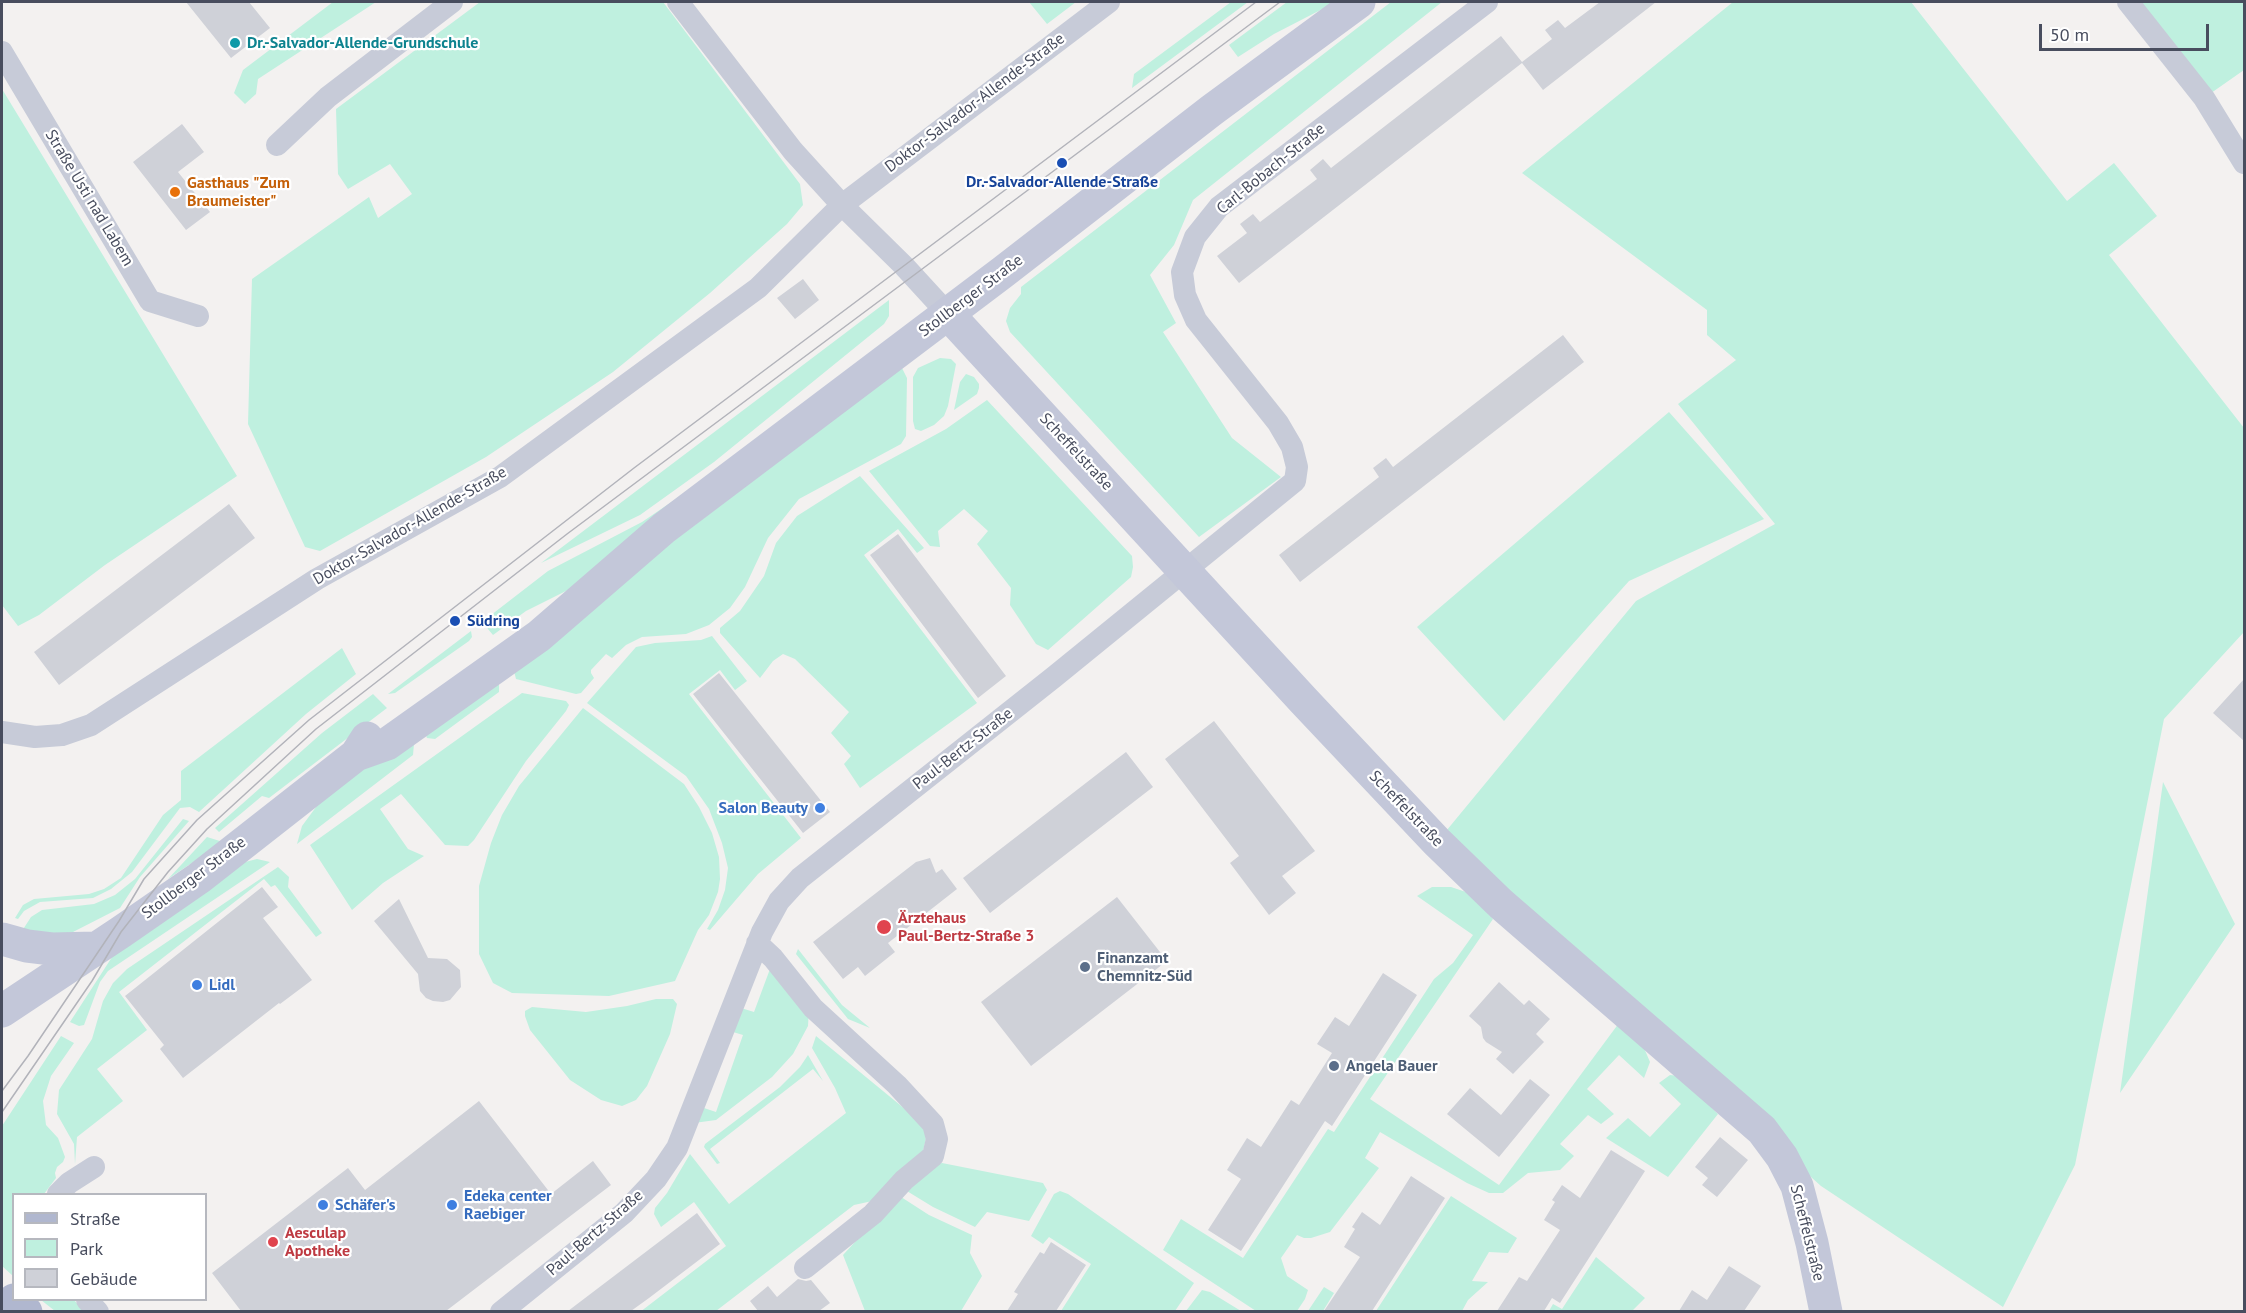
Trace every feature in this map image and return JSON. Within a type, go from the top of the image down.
[{"type":"main road","name":"Stollberger Straße","points":[[2,1024],[15,1003],[198,878],[356,755],[387,744],[539,636],[664,528],[948,314],[1221,103],[1359,2]]},
{"type":"main road","name":"Scheffelstraße","points":[[948,314],[1304,701],[1445,850],[1501,904],[1762,1130],[1782,1157],[1797,1186],[1810,1233],[1826,1311]]},
{"type":"main road","points":[[2,939],[44,948],[96,948]]},
{"type":"street","points":[[277,145],[328,97],[452,2]]},
{"type":"street","points":[[678,2],[793,151],[948,314]]},
{"type":"street","name":"Doktor-Salvador-Allende-Straße","points":[[2,732],[35,737],[62,735],[91,725],[317,579],[500,477],[758,288],[842,205],[1109,2]]},
{"type":"street","name":"Carl-Bobach-Straße","points":[[1186,571],[1295,481],[1297,467],[1292,447],[1278,423],[1192,312],[1185,295],[1182,272],[1195,237],[1219,207],[1487,2]]},
{"type":"street","points":[[2128,2],[2204,98],[2244,163]]},
{"type":"street","name":"Straße Usti nad Labem","points":[[2,52],[150,301],[198,316]]},
{"type":"street","name":"Paul-Bertz-Straße","points":[[501,1311],[624,1213],[656,1179],[677,1148],[757,943],[779,901],[800,878],[1186,571]]},
{"type":"street","points":[[757,943],[773,958],[813,1008],[897,1085],[933,1124],[937,1139],[933,1156],[904,1180],[873,1214],[805,1268]]},
{"type":"street","points":[[59,1193],[69,1183],[94,1167]]},
{"type":"green space","points":[[333,2],[376,2],[258,79],[256,94],[245,104],[234,93],[243,70]]},
{"type":"green space","points":[[480,2],[663,2],[800,184],[803,205],[787,224],[710,293],[613,372],[486,457],[320,551],[305,547],[248,424],[252,279],[369,197],[378,218],[412,194],[390,164],[348,189],[338,174],[336,109]]},
{"type":"green space","points":[[1029,2],[1076,2],[1047,24]]},
{"type":"green space","points":[[1231,2],[1248,2],[1132,88],[1134,74]]},
{"type":"green space","points":[[1287,2],[1336,2],[1274,34],[1238,57],[1229,45]]},
{"type":"green space","points":[[1391,2],[1442,2],[1193,200],[1174,245],[1150,275],[1176,323],[1163,332],[1232,438],[1281,477],[1199,537],[1010,332],[1006,321],[1010,308],[1021,294],[1021,287]]},
{"type":"green space","points":[[1733,2],[1911,2],[2067,201],[2114,163],[2157,216],[2109,255],[2244,428],[2244,632],[2164,719],[2075,1165],[2003,1307],[1821,1186],[1437,842],[1636,601],[1775,524],[1678,404],[1736,360],[1707,335],[1707,310],[1522,173]]},
{"type":"green space","points":[[2128,2],[2244,2],[2244,70],[2204,98]]},
{"type":"green space","points":[[2,89],[237,476],[105,565],[39,615],[18,626],[2,605]]},
{"type":"green space","points":[[889,300],[889,316],[884,324],[714,462],[640,515],[541,563]]},
{"type":"green space","points":[[940,358],[951,359],[956,364],[948,406],[944,416],[934,425],[921,431],[915,429],[913,421],[913,377],[918,368]]},
{"type":"green space","points":[[902,368],[907,378],[906,436],[901,444],[799,499],[768,538],[745,587],[730,608],[709,625],[686,634],[642,637],[626,645],[612,658],[606,654],[591,670],[594,678],[581,693],[576,694],[516,679],[512,663]]},
{"type":"green space","points":[[966,374],[974,377],[979,384],[977,394],[954,410],[960,382]]},
{"type":"green space","points":[[987,400],[1132,556],[1131,577],[1048,650],[1036,644],[1010,605],[1011,588],[977,544],[988,531],[964,509],[938,531],[940,547],[930,546],[869,471],[946,429]]},
{"type":"green space","points":[[1669,412],[1764,519],[1629,581],[1504,721],[1417,627]]},
{"type":"green space","points":[[717,471],[574,587],[526,611],[493,635],[482,622],[548,571],[642,522]]},
{"type":"green space","points":[[860,476],[924,548],[917,553],[898,529],[864,555],[977,703],[860,788],[844,764],[851,756],[831,733],[849,712],[795,659],[783,654],[773,661],[760,678],[720,633],[720,628],[740,611],[764,576],[776,543],[797,516]]},
{"type":"green space","points":[[471,631],[472,637],[469,641],[395,693],[388,694]]},
{"type":"green space","points":[[712,636],[747,681],[735,690],[720,670],[689,694],[801,838],[758,874],[710,930],[707,929],[718,910],[725,890],[728,868],[722,843],[709,809],[686,776],[587,703],[636,647],[655,643],[701,640]]},
{"type":"green space","points":[[342,648],[356,674],[306,714],[199,812],[190,807],[180,808],[132,872],[111,889],[93,898],[40,902],[24,911],[18,919],[15,918],[23,905],[34,899],[89,894],[104,889],[121,878],[163,815],[181,800],[181,771]]},
{"type":"green space","points":[[499,684],[499,692],[435,739],[427,738],[425,733]]},
{"type":"green space","points":[[522,693],[566,701],[569,705],[526,761],[474,840],[468,846],[445,845],[401,794],[380,809],[408,849],[424,856],[383,883],[352,910],[310,845]]},
{"type":"green space","points":[[373,694],[387,708],[269,798],[262,796],[219,832],[215,828],[322,733]]},
{"type":"green space","points":[[583,708],[684,784],[712,833],[719,857],[718,892],[709,915],[698,930],[675,981],[609,996],[512,993],[493,983],[479,954],[479,886],[491,843],[502,815],[519,786]]},
{"type":"green space","points":[[410,734],[414,744],[413,755],[297,844],[302,826],[319,803]]},
{"type":"green space","points":[[2163,782],[2235,924],[2120,1093]]},
{"type":"green space","points":[[183,819],[189,821],[140,877],[120,908],[73,932],[51,936],[20,934],[31,917],[42,910],[94,904],[115,895],[135,879]]},
{"type":"green space","points":[[207,837],[223,842],[168,879]]},
{"type":"green space","points":[[257,859],[270,862],[108,971],[100,982],[84,1025],[79,1026],[70,1022],[114,954],[245,862]]},
{"type":"green space","points":[[278,867],[289,877],[288,887],[322,933],[316,937],[275,885],[271,887],[264,879],[119,992],[147,1030],[97,1069],[123,1101],[77,1137],[75,1164],[74,1144],[57,1114],[59,1090],[92,1039],[103,1001],[113,983],[127,969]]},
{"type":"green space","points":[[1432,887],[1451,887],[1469,893],[1493,919],[1370,1099],[1499,1185],[1619,1023],[1644,1048],[1650,1062],[1644,1078],[1619,1055],[1587,1089],[1614,1114],[1601,1124],[1588,1115],[1560,1144],[1574,1156],[1560,1170],[1528,1173],[1503,1193],[1489,1193],[1467,1183],[1380,1132],[1365,1158],[1379,1168],[1330,1232],[1311,1238],[1297,1235],[1281,1258],[1287,1276],[1308,1290],[1297,1311],[1256,1311],[1163,1250],[1181,1219],[1243,1258],[1328,1129],[1334,1132],[1434,979],[1453,963],[1473,935],[1417,896]]},
{"type":"green space","points":[[798,949],[842,1005],[870,1028],[848,1019],[796,954]]},
{"type":"green space","points":[[770,969],[809,1008],[808,1026],[793,1054],[772,1077],[716,1120],[694,1123],[701,1107],[716,1112],[743,1035],[733,1032],[741,1008],[754,1012]]},
{"type":"green space","points":[[656,999],[673,999],[677,1004],[670,1034],[647,1086],[636,1100],[622,1106],[601,1100],[570,1080],[530,1030],[525,1016],[525,1011],[532,1007],[586,1012]]},
{"type":"green space","points":[[61,1036],[74,1043],[51,1076],[43,1101],[46,1125],[58,1138],[65,1157],[63,1162],[57,1167],[56,1178],[45,1193],[12,1193],[12,1275],[2,1266],[2,1126]]},
{"type":"green space","points":[[816,1036],[911,1114],[924,1129],[926,1139],[923,1151],[877,1200],[854,1205],[716,1311],[640,1312],[726,1246],[694,1202],[661,1227],[654,1214],[655,1208],[667,1193],[690,1154],[729,1204],[846,1113],[835,1088],[812,1048]]},
{"type":"green space","points":[[808,1055],[823,1081],[813,1069],[710,1149],[720,1163],[717,1164],[704,1147],[705,1144],[780,1087],[800,1067]]},
{"type":"green space","points":[[1670,1075],[1679,1076],[1718,1114],[1668,1177],[1606,1138],[1628,1118],[1650,1137],[1681,1104],[1659,1083]]},
{"type":"green space","points":[[942,1163],[1043,1183],[1047,1190],[1029,1221],[987,1212],[975,1227],[933,1207],[902,1188],[931,1165]]},
{"type":"green space","points":[[1060,1191],[1068,1194],[1194,1283],[1175,1311],[1061,1311],[1091,1264],[1049,1237],[1043,1244],[1031,1236],[1054,1194]]},
{"type":"green space","points":[[898,1195],[929,1215],[972,1235],[970,1253],[982,1276],[961,1311],[865,1311],[843,1255]]},
{"type":"green space","points":[[1451,1196],[1517,1238],[1508,1253],[1489,1252],[1472,1281],[1488,1282],[1468,1300],[1462,1311],[1376,1311]]},
{"type":"green space","points":[[1596,1257],[1645,1298],[1632,1311],[1549,1311],[1553,1304],[1562,1309]]},
{"type":"green space","points":[[1324,1287],[1334,1293],[1323,1311],[1308,1311]]},
{"type":"green space","points":[[1202,1290],[1210,1292],[1241,1311],[1186,1311]]},
{"type":"green space","points":[[42,1301],[75,1301],[84,1311],[55,1311]]},
{"type":"building","name":"Dr.-Salvador-Allende-Grundschule","points":[[186,2],[249,2],[270,28],[231,58]]},
{"type":"building","points":[[1600,2],[1656,2],[1543,90],[1522,63],[1239,283],[1217,256],[1247,233],[1240,224],[1253,214],[1260,222],[1317,179],[1310,170],[1323,159],[1331,168],[1501,36],[1522,62],[1552,39],[1545,30],[1558,20],[1565,28]]},
{"type":"building","name":"Gasthaus \"Zum Braumeister\"","points":[[182,124],[204,152],[178,172],[210,212],[186,230],[133,162]]},
{"type":"building","points":[[803,279],[819,300],[795,319],[777,298]]},
{"type":"building","points":[[1563,335],[1584,362],[1300,582],[1279,555],[1379,477],[1373,468],[1386,458],[1393,467]]},
{"type":"building","points":[[229,504],[255,538],[59,685],[34,652]]},
{"type":"building","points":[[898,534],[1006,676],[978,698],[870,555]]},
{"type":"building","points":[[719,673],[830,812],[803,833],[693,694]]},
{"type":"building","points":[[2244,679],[2244,741],[2213,713]]},
{"type":"building","points":[[1214,721],[1315,851],[1282,876],[1296,893],[1269,915],[1230,863],[1239,856],[1165,759]]},
{"type":"building","points":[[1126,752],[1153,787],[990,913],[963,878]]},
{"type":"building","name":"Ärztehaus Paul-Bertz-Straße 3","points":[[930,858],[936,873],[942,869],[957,889],[888,943],[895,952],[865,976],[858,967],[843,979],[813,942],[916,862]]},
{"type":"building","points":[[262,887],[278,907],[263,918],[312,980],[183,1078],[160,1049],[164,1045],[125,996]]},
{"type":"building","points":[[1117,897],[1167,961],[1031,1066],[981,1002]]},
{"type":"building","points":[[399,899],[428,958],[447,959],[460,970],[461,987],[450,1000],[443,1002],[426,998],[420,991],[418,974],[374,921]]},
{"type":"building","points":[[1383,973],[1417,995],[1332,1126],[1325,1121],[1241,1251],[1208,1230],[1241,1179],[1227,1170],[1247,1138],[1261,1147],[1291,1100],[1299,1105],[1332,1053],[1317,1044],[1335,1017],[1349,1026]]},
{"type":"building","points":[[1499,982],[1524,1005],[1529,1000],[1550,1019],[1536,1034],[1544,1042],[1513,1074],[1496,1059],[1502,1052],[1486,1042],[1481,1027],[1469,1016]]},
{"type":"building","points":[[1530,1079],[1550,1095],[1499,1157],[1447,1114],[1470,1088],[1501,1115]]},
{"type":"building","name":"Edeka center Raebiger","points":[[479,1101],[551,1194],[593,1161],[611,1185],[446,1311],[241,1311],[212,1273],[348,1168],[365,1190]]},
{"type":"building","points":[[1720,1137],[1748,1160],[1717,1197],[1702,1185],[1708,1178],[1695,1167]]},
{"type":"building","points":[[1611,1150],[1645,1171],[1560,1303],[1552,1298],[1544,1311],[1497,1311],[1519,1277],[1527,1281],[1560,1230],[1544,1220],[1555,1202],[1552,1200],[1562,1185],[1580,1198]]},
{"type":"building","points":[[1411,1176],[1445,1198],[1372,1311],[1324,1311],[1360,1257],[1344,1247],[1355,1229],[1352,1227],[1362,1212],[1380,1225]]},
{"type":"building","points":[[697,1213],[720,1244],[649,1298],[631,1311],[568,1311]]},
{"type":"building","points":[[1051,1242],[1086,1265],[1056,1311],[1007,1311],[1018,1294],[1014,1292],[1040,1252],[1044,1254]]},
{"type":"building","points":[[1729,1266],[1761,1286],[1744,1311],[1679,1311],[1692,1290],[1707,1300]]},
{"type":"building","points":[[798,1279],[811,1280],[830,1303],[819,1311],[758,1311],[750,1301],[768,1286],[777,1297]]},
{"type":"tram line","points":[[2,1091],[119,921],[144,879],[197,820],[309,720],[634,468],[1256,2]]},
{"type":"tram line","points":[[2,1112],[92,981],[121,932],[168,872],[207,829],[316,729],[567,534],[1280,2]]},
{"type":"place","name":"Dr.-Salvador-Allende-Grundschule","points":[[235,43]]},
{"type":"place","name":"Dr.-Salvador-Allende-Straße","points":[[1062,163]]},
{"type":"place","name":"Gasthaus \"Zum Braumeister\"","points":[[175,192]]},
{"type":"place","name":"Südring","points":[[455,621]]},
{"type":"place","name":"Salon Beauty","points":[[820,808]]},
{"type":"place","name":"Ärztehaus Paul-Bertz-Straße 3","points":[[884,927]]},
{"type":"place","name":"Finanzamt Chemnitz-Süd","points":[[1085,967]]},
{"type":"place","name":"Lidl","points":[[197,985]]},
{"type":"place","name":"Angela Bauer","points":[[1334,1066]]},
{"type":"place","name":"Schäfer's","points":[[323,1205]]},
{"type":"place","name":"Edeka center Raebiger","points":[[452,1205]]},
{"type":"place","name":"Aesculap Apotheke","points":[[273,1242]]}]
